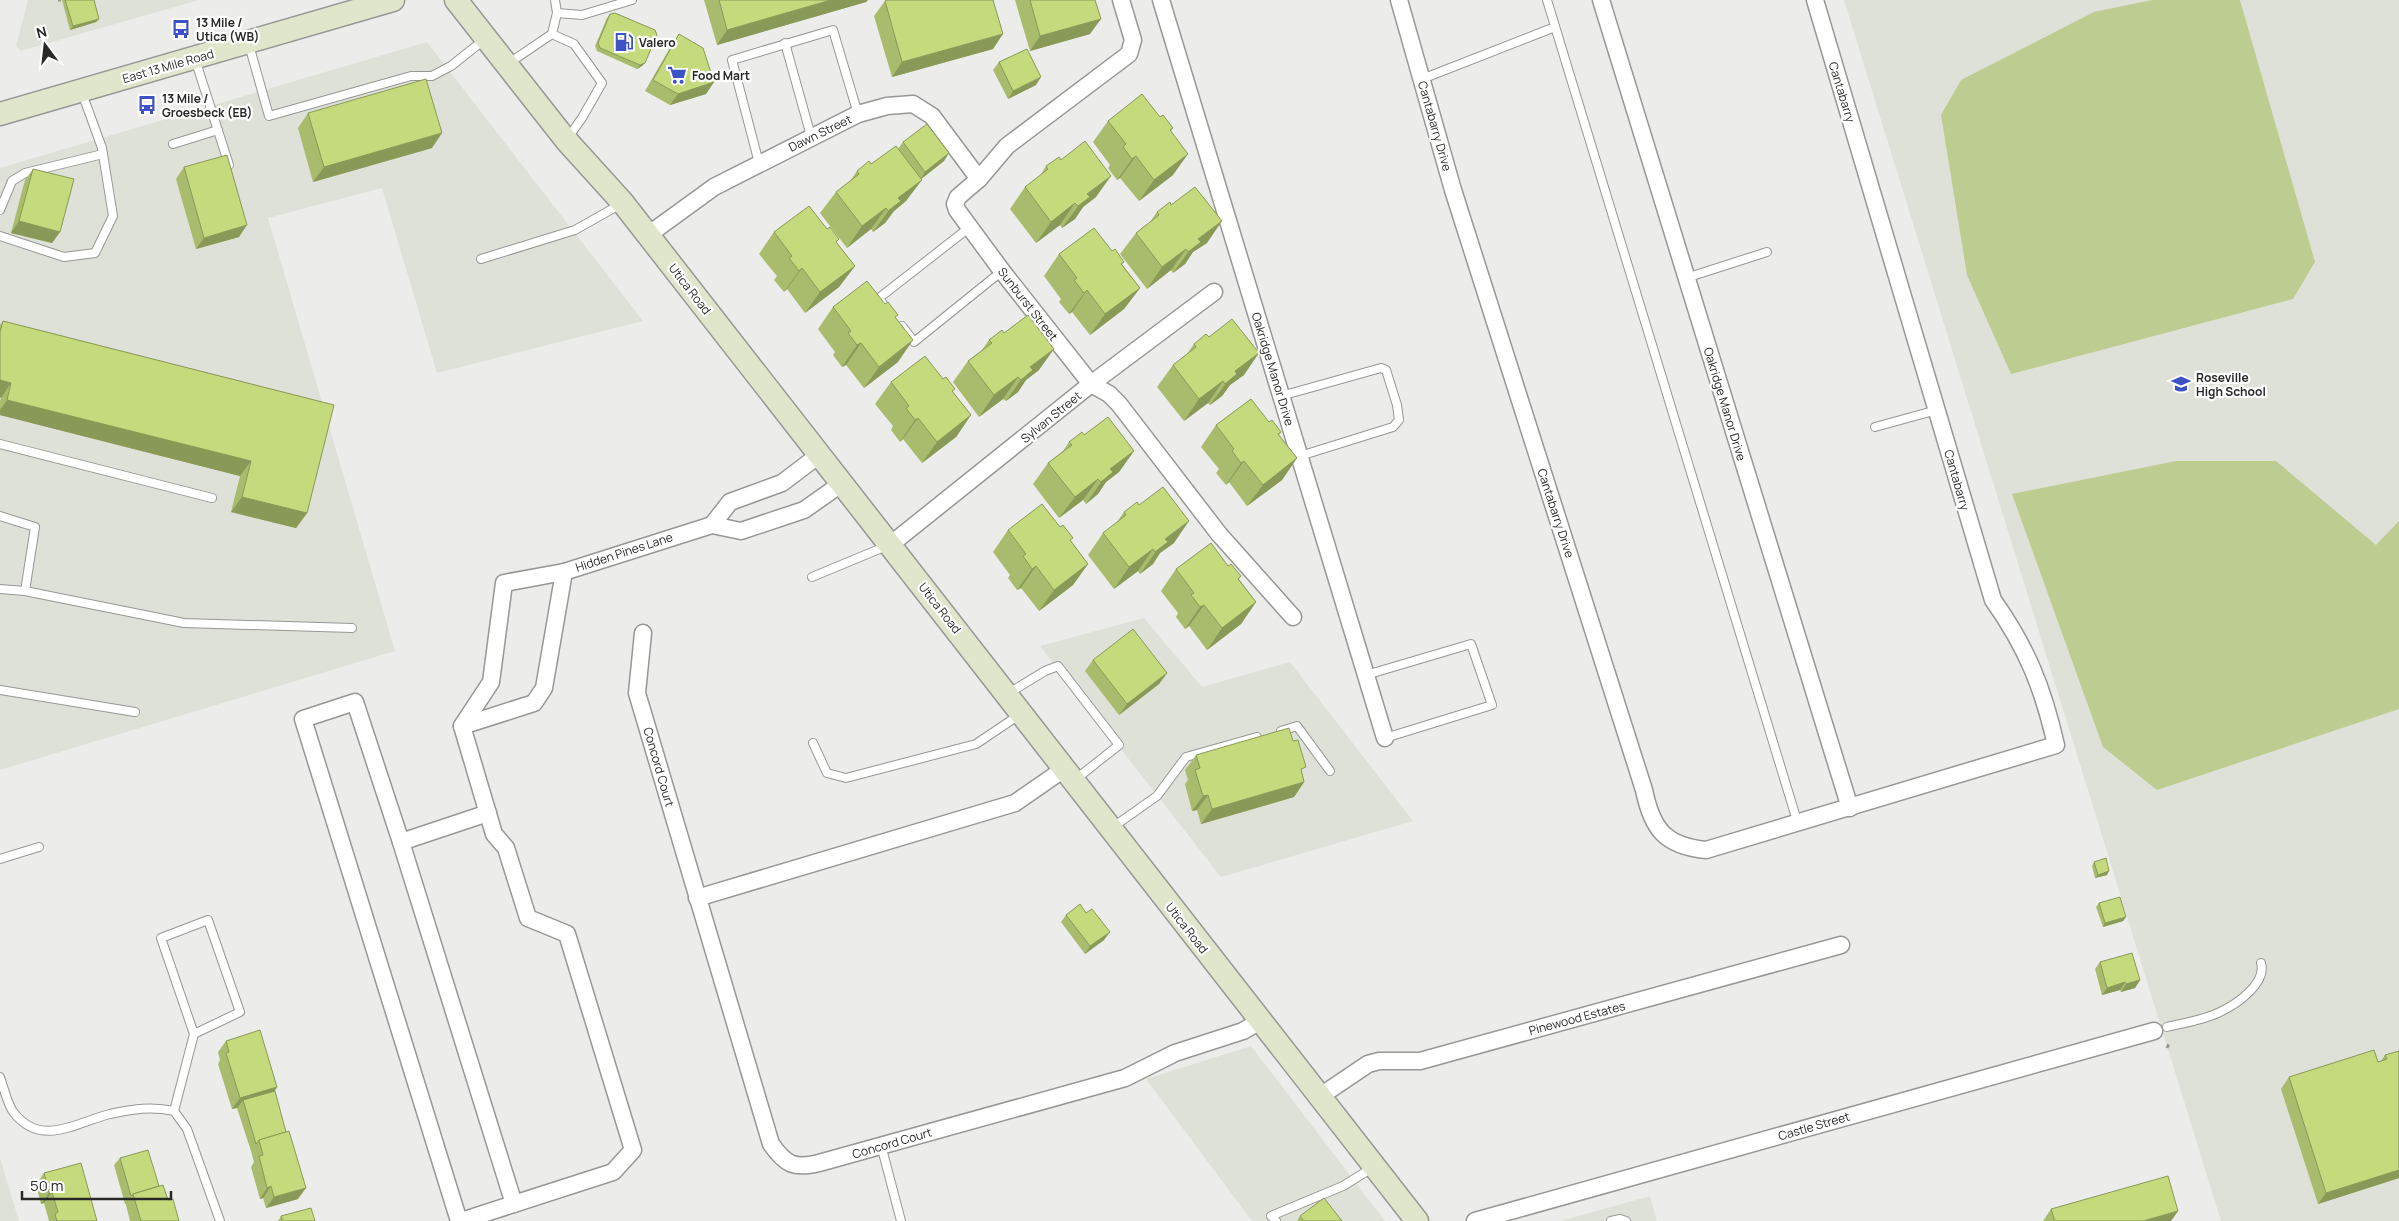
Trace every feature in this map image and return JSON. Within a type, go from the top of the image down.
[{"type":"main road","name":"East 13 Mile Road","points":[[0,114],[393,0]]},
{"type":"main road","name":"Utica Road","points":[[456,0],[566,140],[623,203],[1417,1221]]},
{"type":"street","name":"Sunburst Street","points":[[1121,0],[1133,40],[1129,54],[1007,146],[979,179],[958,198],[957,210],[1002,271],[1091,384],[1109,394],[1118,404],[1219,534],[1293,616]]},
{"type":"street","name":"Oakridge Manor Drive","points":[[1161,0],[1385,738]]},
{"type":"street","name":"Cantabarry Drive","points":[[1399,0],[1454,190],[1644,790],[1649,816],[1666,837],[1689,848],[1706,850],[1850,808]]},
{"type":"street","name":"Oakridge Manor Drive","points":[[1600,0],[1850,808]]},
{"type":"street","name":"Cantabarry","points":[[1815,0],[1993,600],[2013,629],[2031,663],[2046,702],[2056,745],[1850,808]]},
{"type":"street","name":"Dawn Street","points":[[648,235],[714,187],[811,136],[858,114],[887,106],[913,104],[923,108],[932,116],[979,179]]},
{"type":"street","name":"Sylvan Street","points":[[890,545],[1091,384],[1214,292]]},
{"type":"street","points":[[712,525],[730,502],[782,483],[819,455]]},
{"type":"street","name":"Hidden Pines Lane","points":[[462,726],[534,703],[544,688],[564,572],[712,525],[741,531],[804,510],[841,484]]},
{"type":"street","points":[[514,1204],[356,702],[303,719],[460,1221],[514,1204],[613,1172],[632,1150],[567,934],[528,918],[506,848],[494,834],[462,726],[491,682],[504,583],[564,572]]},
{"type":"street","name":"Concord Court","points":[[643,633],[638,692],[697,898],[772,1144],[779,1154],[792,1165],[803,1167],[1125,1078],[1175,1054],[1243,1031],[1260,1021]]},
{"type":"street","points":[[697,898],[1015,803],[1069,774]]},
{"type":"street","points":[[401,842],[488,813]]},
{"type":"street","name":"Pinewood Estates","points":[[1319,1097],[1351,1075],[1379,1061],[1420,1061],[1841,945]]},
{"type":"street","name":"Castle Street","points":[[1475,1221],[1508,1216],[2160,1029]]},
{"type":"lane","points":[[507,65],[552,34],[557,13],[555,0]]},
{"type":"lane","points":[[557,13],[582,15],[632,0]]},
{"type":"lane","points":[[1547,0],[1798,824]]},
{"type":"lane","points":[[1422,79],[1555,27]]},
{"type":"lane","points":[[759,163],[732,60],[833,30],[858,114]]},
{"type":"lane","points":[[552,34],[574,44],[602,83],[582,118],[566,140]]},
{"type":"lane","points":[[249,43],[269,116],[411,76],[432,76],[451,66],[486,38]]},
{"type":"lane","points":[[785,43],[811,136]]},
{"type":"lane","points":[[195,58],[232,175]]},
{"type":"lane","points":[[0,236],[64,257],[95,253],[113,216],[103,154],[82,91]]},
{"type":"lane","points":[[173,144],[218,130]]},
{"type":"lane","points":[[0,210],[12,181],[25,173],[103,154]]},
{"type":"lane","points":[[481,259],[575,230],[623,203]]},
{"type":"lane","points":[[890,312],[879,298],[970,227]]},
{"type":"lane","points":[[1686,278],[1767,252]]},
{"type":"lane","points":[[896,320],[914,342],[1002,271]]},
{"type":"lane","points":[[1281,396],[1381,368],[1386,370],[1398,405],[1399,420],[1393,427],[1300,456]]},
{"type":"lane","points":[[1875,427],[1937,410]]},
{"type":"lane","points":[[0,444],[212,498]]},
{"type":"lane","points":[[0,516],[35,527],[25,591]]},
{"type":"lane","points":[[812,577],[890,545]]},
{"type":"lane","points":[[0,590],[25,591],[184,623],[352,628]]},
{"type":"lane","points":[[1366,675],[1471,644],[1492,705],[1385,738]]},
{"type":"lane","points":[[1007,694],[1045,671],[1058,666],[1119,744],[1069,774]]},
{"type":"lane","points":[[0,690],[135,712]]},
{"type":"lane","points":[[813,744],[827,773],[846,778],[976,744],[1021,713]]},
{"type":"lane","points":[[1110,829],[1157,796],[1186,757],[1297,726],[1330,771]]},
{"type":"lane","points":[[0,859],[39,847]]},
{"type":"lane","points":[[174,1111],[194,1034],[161,938],[208,920],[240,1012],[194,1034]]},
{"type":"lane","points":[[2160,1029],[2218,1013],[2234,1004],[2260,979],[2263,972],[2261,962]]},
{"type":"lane","points":[[0,1077],[14,1112],[31,1128],[61,1131],[108,1114],[153,1106],[174,1111],[187,1129],[220,1221]]},
{"type":"lane","points":[[880,1145],[902,1221]]},
{"type":"lane","points":[[1276,1221],[1272,1216],[1344,1186],[1374,1167]]},
{"type":"lane","points":[[1611,1221],[1626,1221]]},
{"type":"shaded area","points":[[28,0],[199,0],[21,51],[16,46]]},
{"type":"shaded area","name":"Roseville High School","points":[[1844,0],[2399,0],[2399,1221],[2221,1221]]},
{"type":"shaded area","points":[[427,42],[643,321],[437,373],[382,188],[268,218],[395,651],[0,770],[0,168]]},
{"type":"shaded area","points":[[1144,618],[1202,687],[1290,662],[1413,821],[1221,877],[1040,646]]},
{"type":"shaded area","points":[[1251,1046],[1385,1221],[1252,1221],[1146,1079]]},
{"type":"shaded area","points":[[0,1158],[19,1221],[0,1221]]},
{"type":"shaded area","points":[[1650,1196],[1657,1221],[1561,1221]]},
{"type":"green space","points":[[2152,0],[2240,0],[2315,262],[2293,299],[2011,374],[1967,275],[1941,115],[1961,80],[2094,12]]},
{"type":"green space","points":[[2176,461],[2276,461],[2376,545],[2399,521],[2399,709],[2157,790],[2103,747],[2012,494]]},
{"type":"building","points":[[65,0],[94,0],[99,19],[73,26]]},
{"type":"building","points":[[719,0],[831,0],[727,30]]},
{"type":"building","points":[[993,0],[1003,34],[902,62],[885,1]]},
{"type":"building","points":[[1030,0],[1095,0],[1101,19],[1040,36]]},
{"type":"building","points":[[615,13],[655,30],[657,35],[645,63],[640,65],[600,48],[598,43],[610,14]]},
{"type":"building","name":"Food Mart","points":[[679,34],[703,48],[714,82],[678,94],[653,80]]},
{"type":"building","points":[[1027,49],[1041,77],[1013,91],[999,62]]},
{"type":"building","points":[[426,79],[442,133],[324,167],[308,113]]},
{"type":"building","points":[[1142,94],[1160,117],[1163,115],[1173,128],[1170,130],[1188,154],[1154,180],[1136,156],[1132,159],[1123,147],[1126,144],[1108,121]]},
{"type":"building","points":[[927,124],[949,153],[925,172],[903,142]]},
{"type":"building","points":[[1085,141],[1111,176],[1087,194],[1090,197],[1078,206],[1075,203],[1051,222],[1025,187],[1048,169],[1046,166],[1059,157],[1061,160]]},
{"type":"building","points":[[896,146],[922,180],[898,198],[901,201],[888,211],[886,208],[862,226],[836,192],[859,174],[857,171],[869,161],[871,164]]},
{"type":"building","points":[[227,155],[247,225],[204,238],[184,167]]},
{"type":"building","points":[[33,169],[74,179],[60,232],[19,221]]},
{"type":"building","points":[[1195,187],[1222,221],[1198,239],[1201,242],[1188,252],[1186,249],[1162,267],[1136,233],[1159,215],[1157,212],[1170,202],[1171,205]]},
{"type":"building","points":[[809,206],[827,229],[830,227],[839,239],[836,242],[855,266],[820,292],[802,268],[799,271],[789,258],[792,256],[774,232]]},
{"type":"building","points":[[1094,228],[1112,251],[1115,249],[1124,262],[1121,264],[1140,288],[1105,314],[1087,290],[1084,293],[1074,280],[1077,278],[1059,254]]},
{"type":"building","points":[[867,281],[885,304],[888,302],[898,315],[895,317],[913,340],[879,367],[861,343],[857,345],[848,333],[851,331],[833,307]]},
{"type":"building","points":[[1028,315],[1054,349],[1030,367],[1033,370],[1021,380],[1018,377],[994,395],[968,361],[992,343],[989,340],[1002,330],[1004,333]]},
{"type":"building","points":[[1232,319],[1259,353],[1235,371],[1237,374],[1225,384],[1223,381],[1199,399],[1173,365],[1196,347],[1194,344],[1206,334],[1209,337]]},
{"type":"building","points":[[3,321],[334,405],[307,513],[242,497],[251,461],[7,400],[11,383],[0,380],[0,332]]},
{"type":"building","points":[[925,356],[943,379],[946,377],[955,389],[952,391],[971,415],[937,442],[918,418],[915,420],[906,408],[909,406],[891,382]]},
{"type":"building","points":[[1251,399],[1269,422],[1272,420],[1281,432],[1278,434],[1297,458],[1263,485],[1244,461],[1241,463],[1232,451],[1234,449],[1216,425]]},
{"type":"building","points":[[1108,417],[1134,451],[1110,469],[1113,472],[1101,482],[1098,479],[1075,497],[1048,463],[1072,445],[1069,442],[1082,432],[1084,435]]},
{"type":"building","points":[[1163,487],[1189,521],[1165,539],[1168,542],[1155,552],[1153,549],[1129,567],[1103,533],[1126,515],[1124,512],[1137,502],[1139,505]]},
{"type":"building","points":[[1042,504],[1060,527],[1063,525],[1073,538],[1070,540],[1088,564],[1054,590],[1036,566],[1032,569],[1023,556],[1026,554],[1008,530]]},
{"type":"building","points":[[1211,543],[1228,566],[1231,564],[1241,576],[1238,579],[1256,602],[1222,628],[1204,605],[1200,607],[1191,595],[1194,593],[1176,569]]},
{"type":"building","points":[[1133,629],[1167,673],[1127,704],[1093,660]]},
{"type":"building","points":[[1289,728],[1293,741],[1298,740],[1306,767],[1301,769],[1304,782],[1212,809],[1208,795],[1203,796],[1195,770],[1200,768],[1196,755]]},
{"type":"building","points":[[2106,858],[2109,871],[2098,875],[2094,862]]},
{"type":"building","points":[[2120,897],[2126,917],[2105,923],[2099,903]]},
{"type":"building","points":[[1080,904],[1086,913],[1092,909],[1110,932],[1090,946],[1066,915]]},
{"type":"building","points":[[2132,953],[2140,980],[2126,984],[2125,982],[2107,988],[2100,962]]},
{"type":"building","points":[[260,1030],[277,1087],[240,1098],[226,1053],[229,1052],[226,1041]]},
{"type":"building","points":[[2374,1050],[2378,1062],[2387,1059],[2385,1055],[2399,1051],[2399,1170],[2326,1193],[2289,1077]]},
{"type":"building","points":[[275,1091],[286,1132],[259,1140],[256,1144],[243,1100]]},
{"type":"building","points":[[289,1131],[306,1188],[274,1197],[271,1186],[267,1188],[259,1156],[263,1155],[259,1140]]},
{"type":"building","points":[[148,1150],[159,1186],[131,1196],[120,1158]]},
{"type":"building","points":[[81,1163],[97,1221],[57,1221],[55,1214],[58,1212],[52,1192],[49,1193],[44,1173]]},
{"type":"building","points":[[2168,1176],[2178,1211],[2143,1221],[2055,1221],[2051,1209]]},
{"type":"building","points":[[163,1185],[168,1200],[173,1199],[179,1221],[141,1221],[133,1194]]},
{"type":"building","points":[[1324,1198],[1342,1221],[1304,1221],[1300,1216]]},
{"type":"building","points":[[311,1208],[315,1221],[283,1221],[281,1216]]},
{"type":"place","name":"13 Mile / Utica (WB)","points":[[181,29]]},
{"type":"place","name":"Valero","points":[[624,42]]},
{"type":"place","name":"Food Mart","points":[[677,75]]},
{"type":"place","name":"13 Mile / Groesbeck (EB)","points":[[147,105]]},
{"type":"place","name":"Roseville High School","points":[[2181,384]]}]
